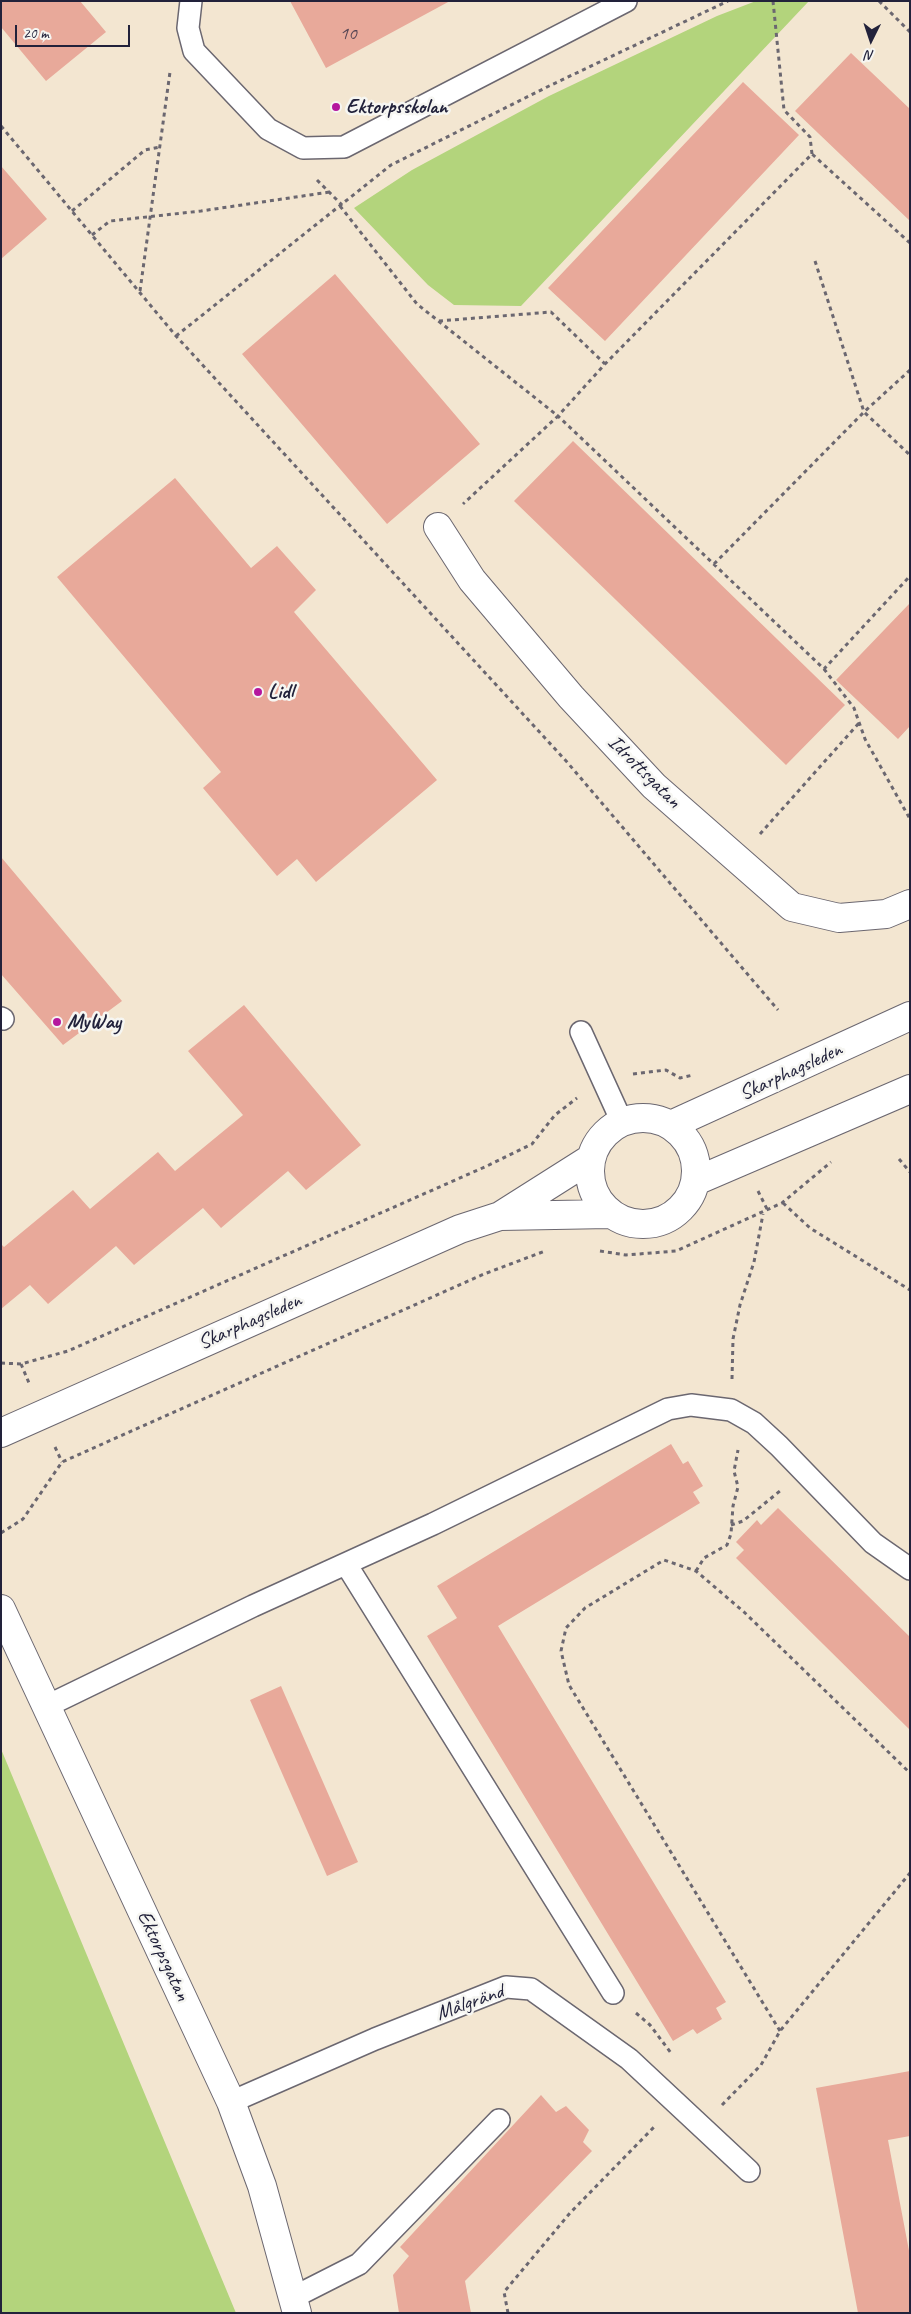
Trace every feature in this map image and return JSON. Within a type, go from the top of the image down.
[{"type":"main road","name":"Idrottsgatan","points":[[438,527],[472,580],[571,697],[654,786],[792,907],[839,918],[886,914],[910,904]]},
{"type":"main road","name":"Skarphagsleden","points":[[671,1125],[910,1016]]},
{"type":"main road","points":[[696,1181],[910,1089]]},
{"type":"main road","points":[[638,1116],[653,1118],[671,1125],[684,1136],[693,1151],[696,1181],[683,1208],[664,1220],[643,1225],[621,1221],[609,1214],[592,1190],[590,1159],[595,1144],[607,1131],[622,1122],[638,1116]]},
{"type":"main road","name":"Skarphagsleden","points":[[1,1433],[460,1229],[500,1216],[590,1159]]},
{"type":"main road","name":"Skarphagsleden","points":[[500,1216],[609,1214]]},
{"type":"main road","name":"Ektorpsgatan","points":[[1,1610],[231,2102],[262,2186],[296,2305]]},
{"type":"lane","points":[[191,1],[188,28],[194,51],[268,129],[303,148],[344,148],[626,1]]},
{"type":"lane","points":[[581,1032],[622,1122]]},
{"type":"lane","points":[[47,1706],[252,1606],[433,1524],[668,1410],[691,1405],[735,1412],[754,1423],[873,1543],[910,1569]]},
{"type":"lane","points":[[346,1564],[613,1992]]},
{"type":"lane","name":"Målgränd","points":[[231,2102],[375,2039],[506,1987],[531,1989],[629,2059],[749,2171]]},
{"type":"lane","points":[[296,2305],[360,2264],[499,2120]]},
{"type":"path","points":[[176,336],[391,165],[556,83],[728,1]]},
{"type":"path","points":[[774,1],[784,110],[810,137],[812,154],[910,243]]},
{"type":"path","points":[[879,1],[910,32]]},
{"type":"path","points":[[140,292],[171,66],[194,51]]},
{"type":"path","points":[[1,126],[176,336],[567,762],[778,1010]]},
{"type":"path","points":[[72,211],[145,150],[160,148]]},
{"type":"path","points":[[438,527],[558,416],[605,364],[812,154]]},
{"type":"path","points":[[92,235],[110,220],[201,212],[330,192]]},
{"type":"path","points":[[340,206],[417,304],[558,416],[824,669],[854,708],[865,739],[910,819]]},
{"type":"path","points":[[815,262],[864,412],[910,455]]},
{"type":"path","points":[[438,321],[551,312],[605,364]]},
{"type":"path","points":[[714,564],[864,412],[910,370]]},
{"type":"path","points":[[824,669],[910,576]]},
{"type":"path","points":[[738,858],[859,723]]},
{"type":"path","points":[[1,1363],[21,1364],[68,1352],[487,1166],[532,1144],[555,1115],[578,1097],[604,1082],[641,1072],[666,1070],[680,1078],[701,1073]]},
{"type":"path","points":[[591,1249],[626,1255],[676,1251],[763,1214],[782,1203],[834,1159]]},
{"type":"path","points":[[899,1159],[910,1172]]},
{"type":"path","points":[[782,1203],[810,1228],[910,1290]]},
{"type":"path","points":[[696,1571],[704,1558],[727,1545],[731,1525],[738,1487],[734,1471],[738,1461],[733,1339],[740,1304],[754,1262],[763,1214]]},
{"type":"path","points":[[1,1533],[23,1520],[62,1462],[484,1274],[553,1250]]},
{"type":"path","points":[[731,1525],[743,1521],[776,1496],[802,1470]]},
{"type":"path","points":[[780,2031],[569,1685],[561,1651],[566,1628],[585,1608],[664,1560],[696,1571],[744,1612],[910,1773]]},
{"type":"path","points":[[702,2128],[760,2065],[780,2031],[910,1873]]},
{"type":"path","points":[[508,2313],[504,2292],[570,2213],[676,2104]]},
{"type":"green space","points":[[756,1],[809,1],[521,306],[454,305],[428,285],[354,208],[412,170],[549,96],[717,16]]},
{"type":"green space","points":[[1,1749],[236,2313],[1,2313]]},
{"type":"building","points":[[1,1],[80,1],[106,32],[46,81],[1,27]]},
{"type":"building","points":[[290,1],[450,1],[326,68]]},
{"type":"building","points":[[851,53],[910,109],[910,221],[795,111]]},
{"type":"building","points":[[743,82],[799,135],[605,341],[548,288]]},
{"type":"building","points":[[1,166],[47,219],[1,259]]},
{"type":"building","points":[[335,274],[480,444],[387,524],[242,354]]},
{"type":"building","points":[[573,441],[845,705],[786,765],[514,501]]},
{"type":"building","name":"Lidl","points":[[175,478],[251,568],[277,546],[316,590],[294,612],[437,780],[316,882],[297,859],[277,876],[203,788],[221,772],[57,577]]},
{"type":"building","points":[[910,603],[910,726],[898,739],[836,680]]},
{"type":"building","points":[[1,857],[122,1001],[63,1045],[1,974]]},
{"type":"building","points":[[244,1005],[361,1145],[306,1190],[288,1171],[221,1228],[203,1208],[134,1265],[116,1246],[48,1304],[30,1285],[1,1309],[1,1244],[4,1247],[73,1190],[90,1209],[158,1152],[175,1171],[243,1115],[188,1051]]},
{"type":"building","points":[[671,1444],[683,1464],[688,1461],[703,1486],[693,1492],[700,1503],[498,1626],[726,2002],[716,2008],[722,2019],[697,2034],[693,2029],[673,2041],[427,1636],[457,1618],[437,1586]]},
{"type":"building","points":[[778,1508],[910,1637],[910,1730],[736,1558],[744,1550],[736,1542],[757,1520],[761,1525]]},
{"type":"building","points":[[281,1686],[358,1862],[327,1876],[250,1700]]},
{"type":"building","points":[[910,2071],[910,2136],[888,2140],[910,2256],[910,2313],[858,2313],[816,2088]]},
{"type":"building","points":[[541,2095],[556,2112],[566,2106],[589,2130],[583,2142],[592,2151],[465,2281],[471,2313],[399,2313],[393,2275],[409,2256],[400,2247]]},
{"type":"place","name":"Ektorpsskolan","points":[[336,107]]},
{"type":"place","name":"Lidl","points":[[258,692]]},
{"type":"place","name":"MyWay","points":[[57,1022]]}]
